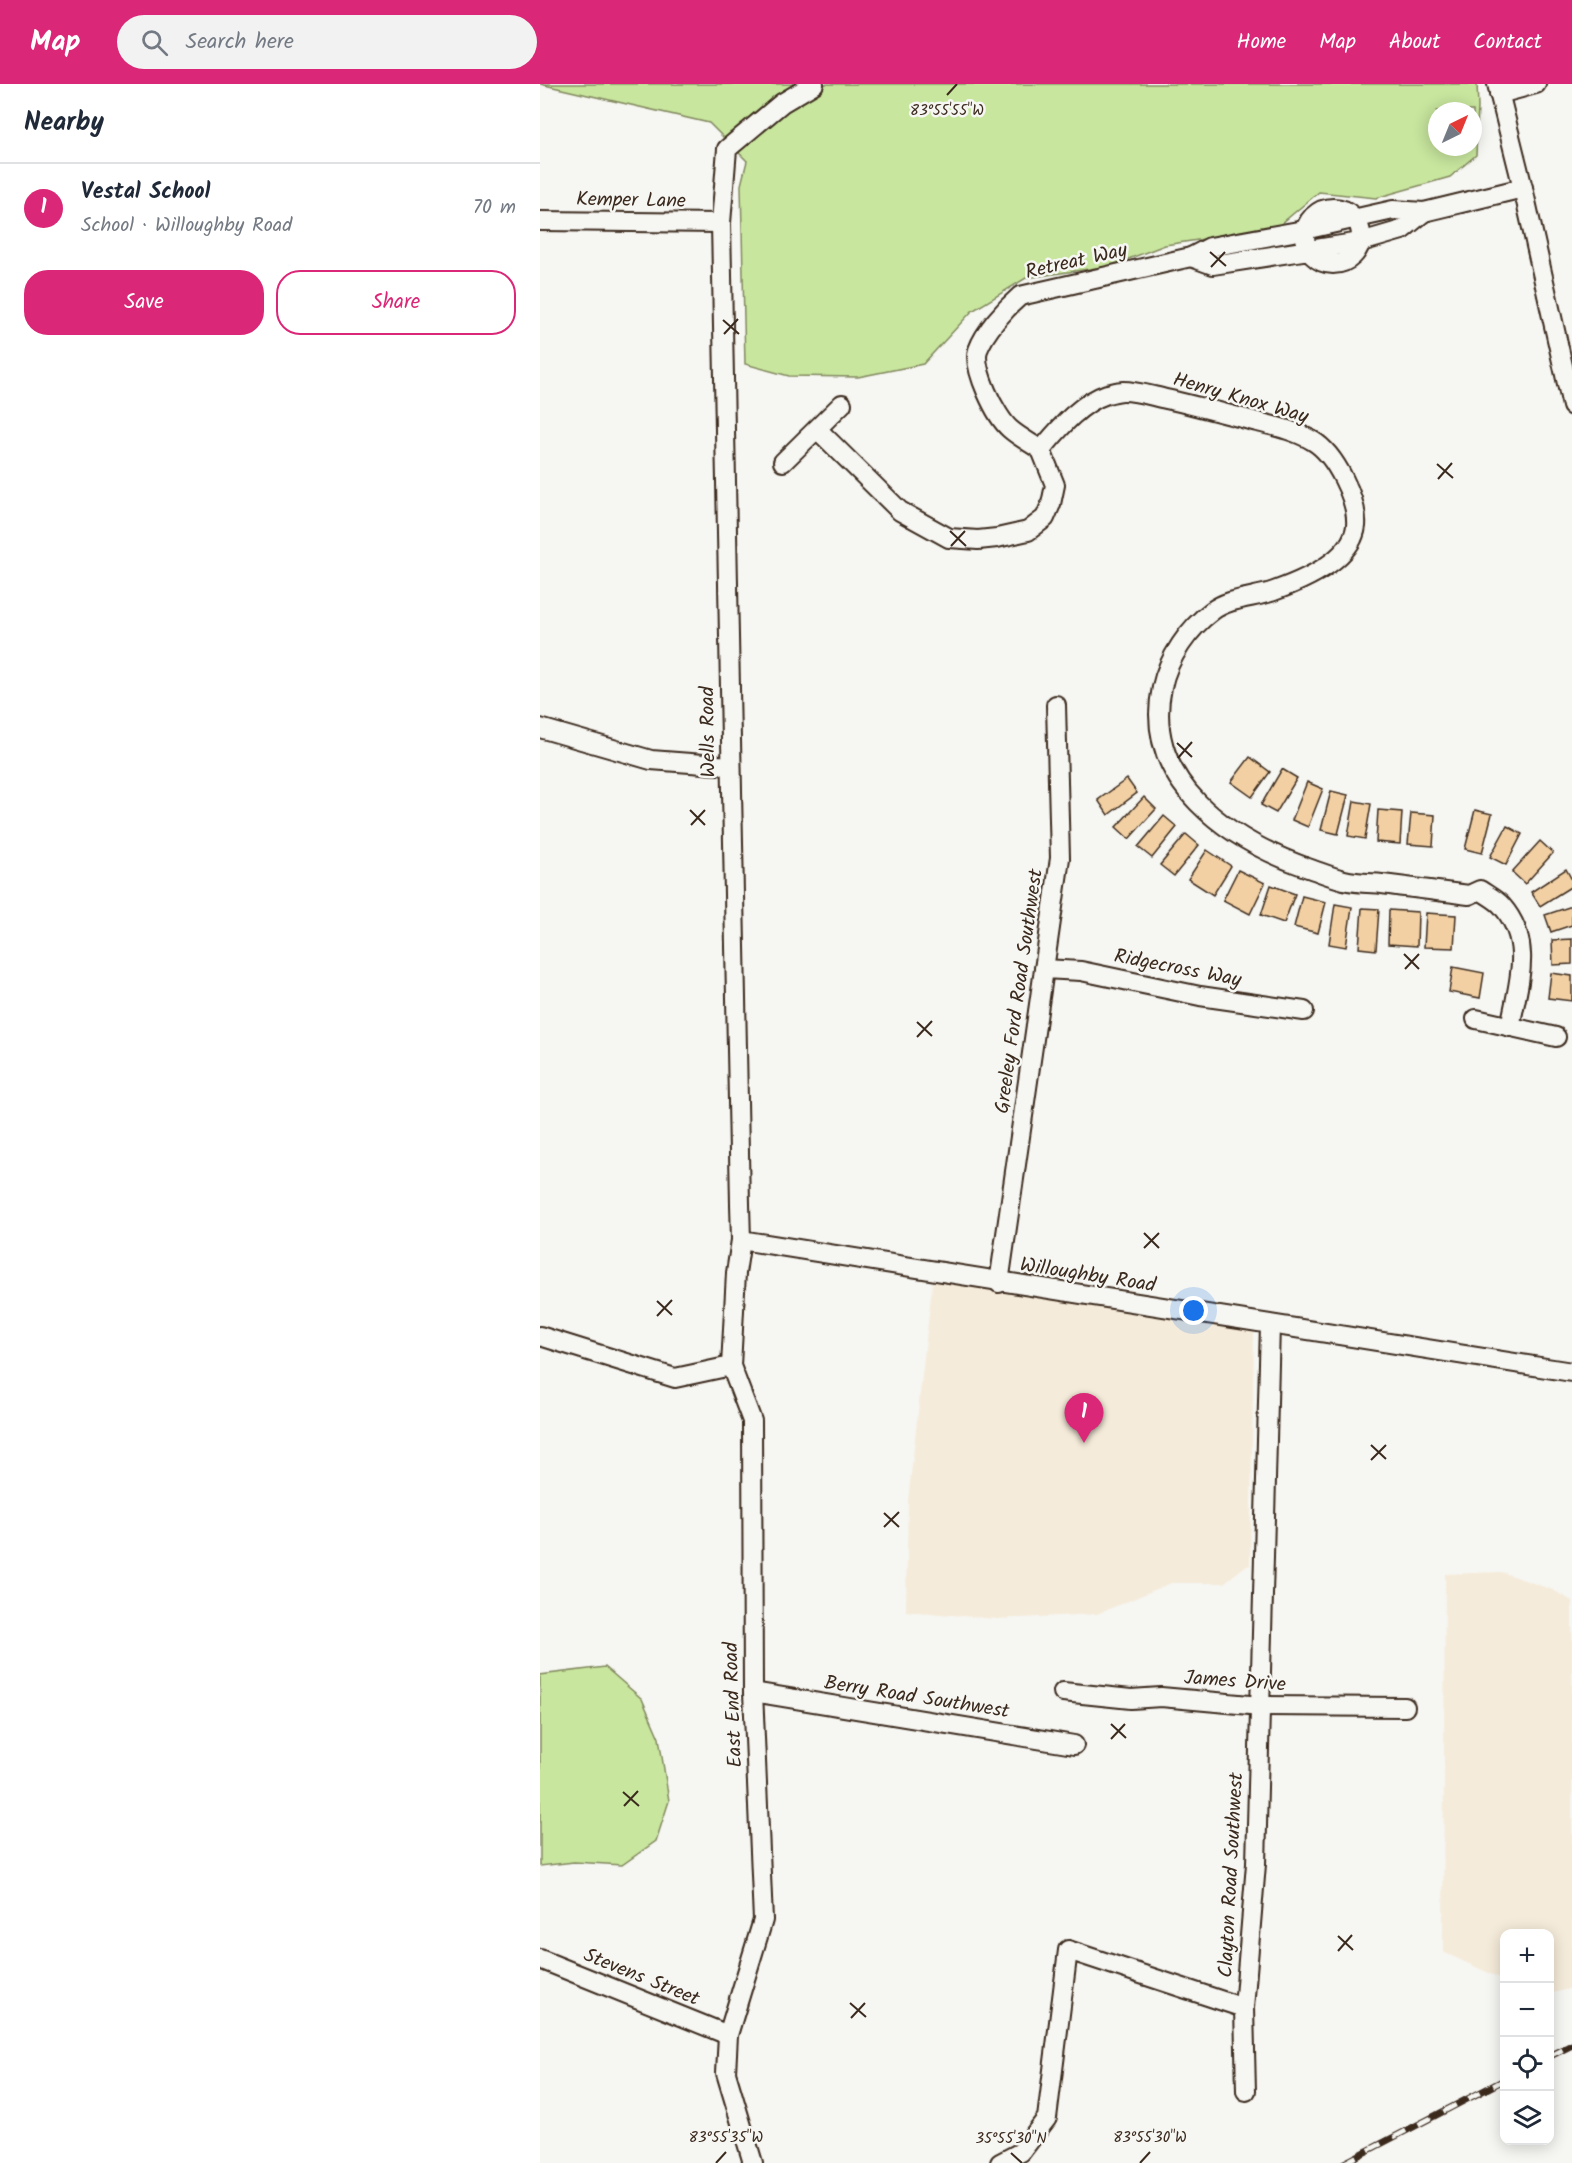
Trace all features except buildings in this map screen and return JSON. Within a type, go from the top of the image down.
[{"type":"street","name":"Wells Road","points":[[741,1240],[721,223],[727,149],[782,103],[814,84]]},
{"type":"street","points":[[1536,84],[1498,89],[1568,373],[1572,406]]},
{"type":"street","name":"Retreat Way","points":[[1356,219],[1393,210],[1424,212],[1523,188]]},
{"type":"street","points":[[1308,251],[1305,230],[1309,220],[1317,212],[1327,208],[1338,208],[1348,212],[1356,219],[1361,230],[1361,242]]},
{"type":"street","name":"Retreat Way","points":[[1191,257],[1213,265],[1361,242],[1402,230],[1424,212]]},
{"type":"street","name":"Kemper Lane","points":[[540,221],[721,223]]},
{"type":"street","name":"Retreat Way","points":[[1041,450],[1009,428],[993,405],[981,379],[978,352],[1005,309],[1020,296],[1191,257],[1210,247],[1305,230]]},
{"type":"street","name":"Henry Knox Way","points":[[1041,450],[1087,404],[1105,395],[1121,391],[1199,406],[1295,432],[1315,441],[1329,455],[1345,481],[1354,507],[1356,526],[1347,547],[1329,564],[1311,575],[1273,591],[1214,609],[1192,628],[1174,655],[1162,684],[1158,720],[1165,753],[1180,782],[1202,806],[1238,836],[1280,858],[1344,880],[1469,895],[1479,890],[1501,904],[1516,925],[1522,944],[1521,968],[1510,1027]]},
{"type":"street","points":[[783,462],[842,404]]},
{"type":"street","points":[[817,429],[900,511],[949,538],[978,540],[997,538],[1028,531],[1045,518],[1055,485],[1041,450]]},
{"type":"street","name":"Greeley Ford Road Southwest","points":[[999,1282],[1060,858],[1056,705]]},
{"type":"street","points":[[540,728],[651,760],[730,766]]},
{"type":"street","name":"Ridgecross Way","points":[[1044,969],[1081,971],[1200,996],[1304,1011]]},
{"type":"street","points":[[1476,1020],[1556,1037]]},
{"type":"street","name":"Willoughby Road","points":[[741,1240],[1572,1372]]},
{"type":"street","name":"East End Road","points":[[741,1240],[736,1274],[732,1366],[752,1421],[753,1692],[763,1920],[728,2035],[726,2073],[753,2163]]},
{"type":"street","name":"Clayton Road Southwest","points":[[1000,2163],[1021,2152],[1047,2118],[1068,1950],[1244,2007],[1256,1864],[1270,1325]]},
{"type":"street","points":[[540,1336],[675,1378],[732,1366]]},
{"type":"street","name":"Berry Road Southwest","points":[[753,1692],[1074,1745]]},
{"type":"street","name":"James Drive","points":[[1063,1692],[1131,1699],[1161,1696],[1261,1706],[1405,1707]]},
{"type":"street","name":"Stevens Street","points":[[540,1959],[728,2035]]},
{"type":"street","points":[[1244,2007],[1246,2091]]},
{"type":"shaded area","points":[[933,1278],[1254,1330],[1250,1565],[1224,1583],[1171,1583],[1097,1614],[997,1619],[906,1611],[908,1501]]},
{"type":"shaded area","points":[[1501,1572],[1553,1590],[1572,1601],[1572,1988],[1554,1993],[1554,1929],[1500,1929],[1500,1978],[1443,1952],[1445,1574]]},
{"type":"green space","points":[[540,84],[1477,84],[1478,102],[1428,102],[1428,156],[1475,156],[1450,177],[1376,198],[1319,192],[1276,228],[1165,245],[1110,266],[1026,278],[972,311],[923,364],[858,377],[789,376],[745,364],[741,185],[747,161],[709,123]]},
{"type":"green space","points":[[605,1667],[642,1699],[659,1738],[669,1801],[656,1841],[622,1865],[574,1862],[540,1866],[540,1675]]},
{"type":"railway","points":[[1554,2054],[1572,2045]]},
{"type":"railway","points":[[1344,2163],[1500,2082]]},
{"type":"place","name":"Vestal School","points":[[1084,1443]]}]
